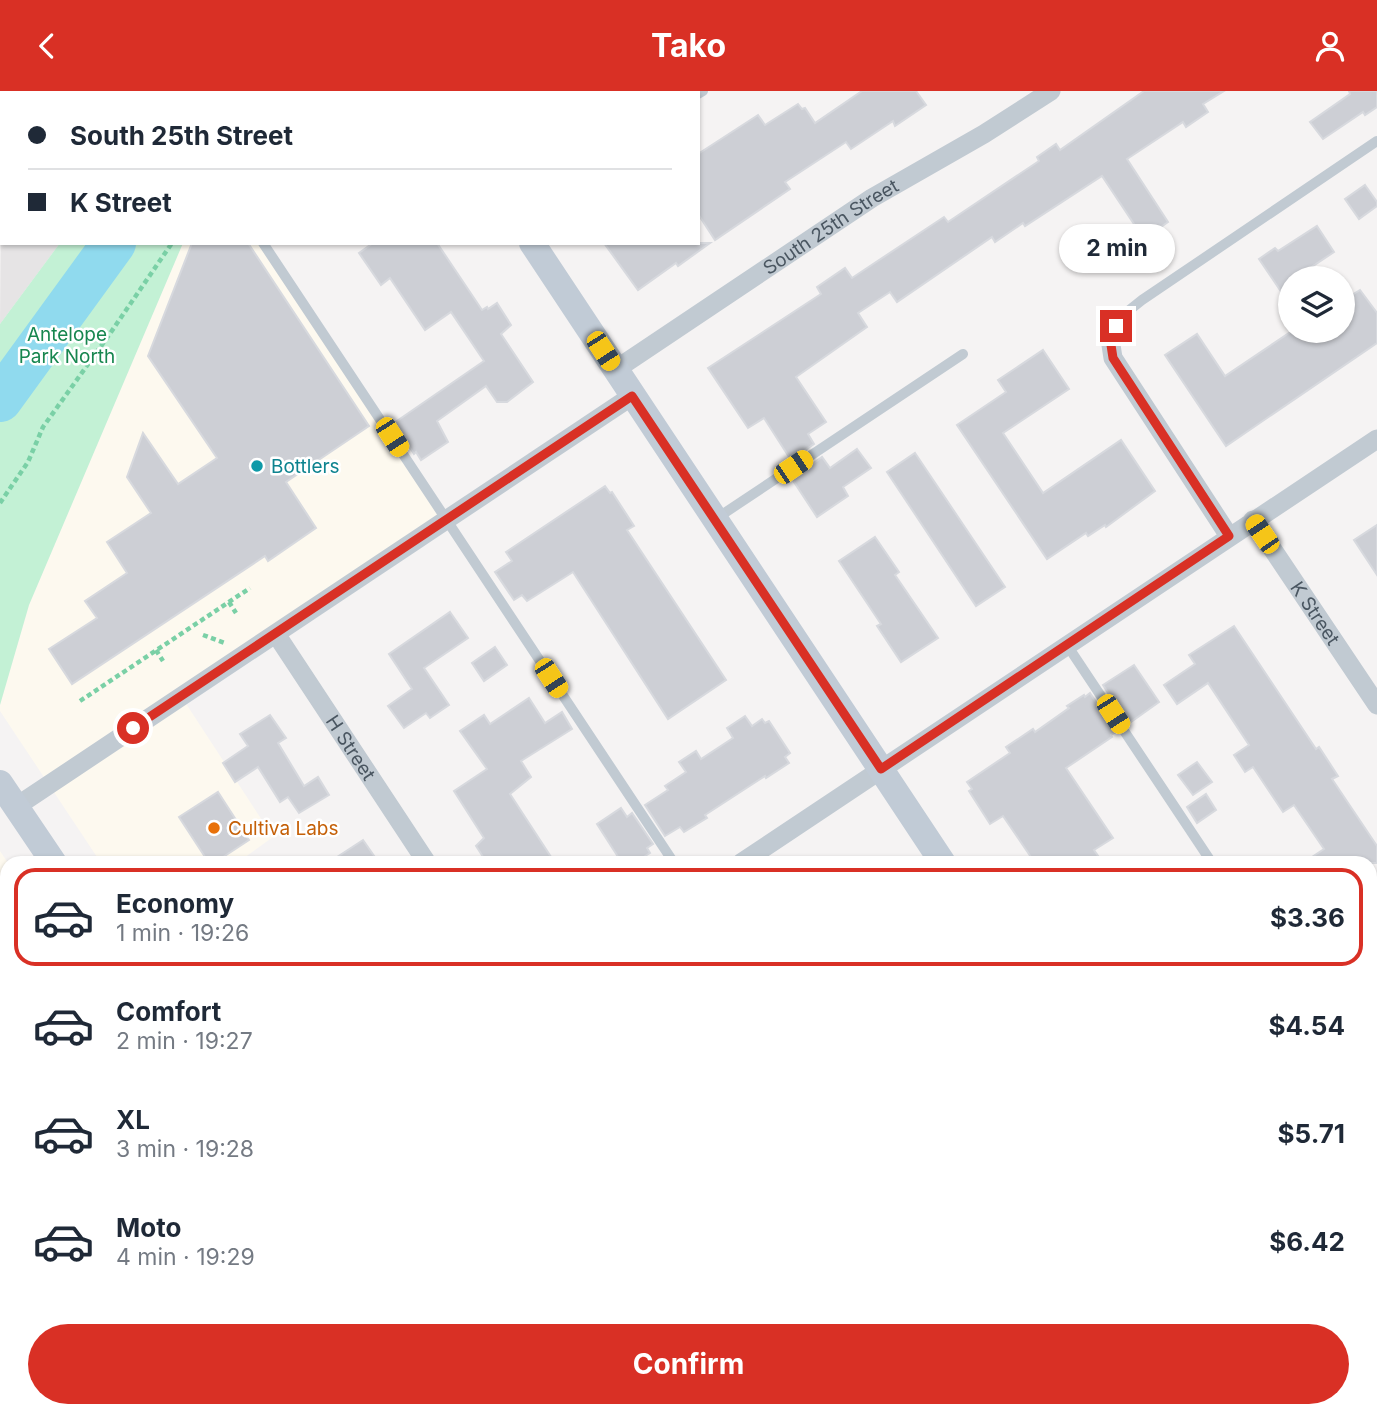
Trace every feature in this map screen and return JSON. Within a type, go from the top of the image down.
[{"type":"street","name":"South 25th Street","points":[[615,370],[861,205],[985,134],[1051,91]]},
{"type":"street","points":[[533,245],[938,856]]},
{"type":"street","points":[[1116,326],[1111,345],[1113,358],[1229,536]]},
{"type":"street","points":[[17,806],[632,396]]},
{"type":"street","points":[[751,856],[1377,439]]},
{"type":"street","name":"K Street","points":[[1253,520],[1377,705]]},
{"type":"street","name":"H Street","points":[[276,634],[422,856]]},
{"type":"street","points":[[0,783],[49,856]]},
{"type":"lane","points":[[1116,326],[1126,312],[1142,300],[1377,141]]},
{"type":"lane","points":[[264,245],[669,856]]},
{"type":"lane","points":[[714,520],[963,355]]},
{"type":"lane","points":[[1066,645],[1207,856]]},
{"type":"path","points":[[0,503],[28,462],[43,427],[171,245]]},
{"type":"path","points":[[80,701],[250,588]]},
{"type":"path","points":[[229,602],[236,613]]},
{"type":"path","points":[[203,635],[228,645]]},
{"type":"path","points":[[156,650],[163,661]]},
{"type":"shaded area","points":[[1,245],[59,245],[0,324]]},
{"type":"shaded area","points":[[182,245],[264,245],[446,520],[181,696],[273,837],[247,856],[96,856],[0,711],[29,605]]},
{"type":"green space","name":"Antelope Park North","points":[[59,245],[182,245],[29,605],[0,705],[0,324]]},
{"type":"building","points":[[862,91],[916,91],[926,105],[895,126],[893,121],[851,149],[846,142],[785,182],[790,189],[715,240],[700,217],[700,153],[758,115],[765,125],[798,104],[802,109],[805,108],[815,123]]},
{"type":"building","points":[[1144,91],[1224,91],[1203,104],[1208,112],[1186,127],[1183,122],[1127,159],[1168,222],[1144,239],[1102,176],[1025,226],[1023,223],[995,242],[992,237],[897,302],[890,292],[858,313],[867,327],[796,377],[826,422],[808,434],[814,444],[791,460],[764,418],[748,428],[708,368],[821,294],[817,287],[845,268],[852,278],[944,217],[948,222],[1039,161],[1037,157],[1056,144],[1060,150]]},
{"type":"building","points":[[1349,91],[1377,91],[1377,107],[1365,115],[1363,112],[1323,139],[1310,122],[1350,94]]},
{"type":"building","points":[[1365,185],[1377,206],[1359,219],[1345,199]]},
{"type":"building","points":[[1317,226],[1334,252],[1313,266],[1278,266],[1278,287],[1259,259],[1275,248],[1278,251]]},
{"type":"building","points":[[710,243],[678,266],[676,263],[638,290],[605,245]]},
{"type":"building","name":"Bottlers","points":[[191,245],[249,245],[369,426],[286,482],[316,528],[268,561],[265,556],[72,684],[49,649],[97,618],[85,601],[127,573],[107,542],[151,513],[127,477],[143,433],[178,484],[217,458],[148,356]]},
{"type":"building","points":[[370,245],[438,245],[482,310],[497,303],[511,325],[501,334],[533,382],[507,402],[497,402],[486,386],[437,421],[448,442],[421,460],[416,452],[414,454],[394,423],[484,361],[451,312],[425,330],[390,278],[381,285],[359,253]]},
{"type":"building","points":[[1360,290],[1377,313],[1377,343],[1226,446],[1165,355],[1197,334],[1225,376],[1278,340],[1278,343],[1355,343],[1355,293]]},
{"type":"building","points":[[1043,350],[1069,389],[1003,433],[1043,493],[1121,440],[1155,491],[1106,527],[1105,525],[1088,536],[1086,533],[1047,559],[957,425],[1006,392],[998,380]]},
{"type":"building","points":[[857,449],[871,468],[843,487],[848,496],[817,517],[792,479],[822,457],[830,468]]},
{"type":"building","points":[[915,453],[1005,587],[976,606],[887,472]]},
{"type":"building","points":[[605,486],[612,492],[634,526],[627,530],[726,680],[668,719],[573,572],[527,601],[522,595],[514,600],[495,572],[512,561],[506,552]]},
{"type":"building","points":[[1377,525],[1377,575],[1354,540]]},
{"type":"building","points":[[875,537],[899,572],[895,575],[938,638],[901,662],[877,626],[881,624],[839,561]]},
{"type":"building","points":[[450,612],[468,638],[424,668],[449,705],[430,718],[426,713],[404,728],[388,706],[412,689],[389,654]]},
{"type":"building","points":[[1234,626],[1316,749],[1319,747],[1338,776],[1332,779],[1377,846],[1377,856],[1314,856],[1324,849],[1294,805],[1283,812],[1253,767],[1245,772],[1234,755],[1249,745],[1208,683],[1177,704],[1164,685],[1195,664],[1189,655]]},
{"type":"building","points":[[495,647],[507,665],[484,681],[472,663]]},
{"type":"building","points":[[1134,665],[1159,702],[1128,724],[1103,685]]},
{"type":"building","points":[[1090,693],[1116,732],[1066,768],[1113,838],[1094,850],[1098,856],[1030,856],[1003,816],[990,824],[969,791],[972,789],[967,782],[1010,753],[1006,747],[1033,729],[1035,732],[1069,708],[1067,706],[1084,695],[1085,697]]},
{"type":"building","points":[[529,698],[545,723],[562,712],[572,729],[521,761],[531,777],[510,794],[550,856],[482,856],[476,846],[484,838],[454,791],[487,769],[460,731],[484,715],[490,724]]},
{"type":"building","points":[[270,715],[286,738],[278,743],[304,786],[318,777],[329,795],[299,813],[288,797],[280,802],[258,767],[235,782],[223,763],[248,746],[240,734]]},
{"type":"building","points":[[745,716],[752,726],[762,719],[765,723],[769,721],[790,753],[785,757],[789,763],[705,815],[707,818],[684,832],[680,827],[665,836],[645,805],[668,790],[665,786],[686,772],[679,762],[696,751],[701,759],[733,738],[727,728]]},
{"type":"building","points":[[1197,762],[1212,782],[1193,795],[1178,775]]},
{"type":"building","name":"Cultiva Labs","points":[[218,792],[249,840],[225,856],[204,856],[179,817]]},
{"type":"building","points":[[1206,794],[1216,810],[1197,823],[1187,807]]},
{"type":"building","points":[[621,808],[627,817],[632,813],[653,844],[647,848],[650,853],[645,856],[618,856],[597,824]]},
{"type":"building","points":[[363,840],[374,856],[339,856]]},
{"type":"waterway","points":[[0,400],[113,245]]},
{"type":"place","name":"Bottlers","points":[[257,466]]},
{"type":"place","name":"Cultiva Labs","points":[[214,828]]},
{"type":"route","points":[[133,728],[632,396],[881,769],[1229,536],[1113,358],[1111,345],[1116,326]]}]
